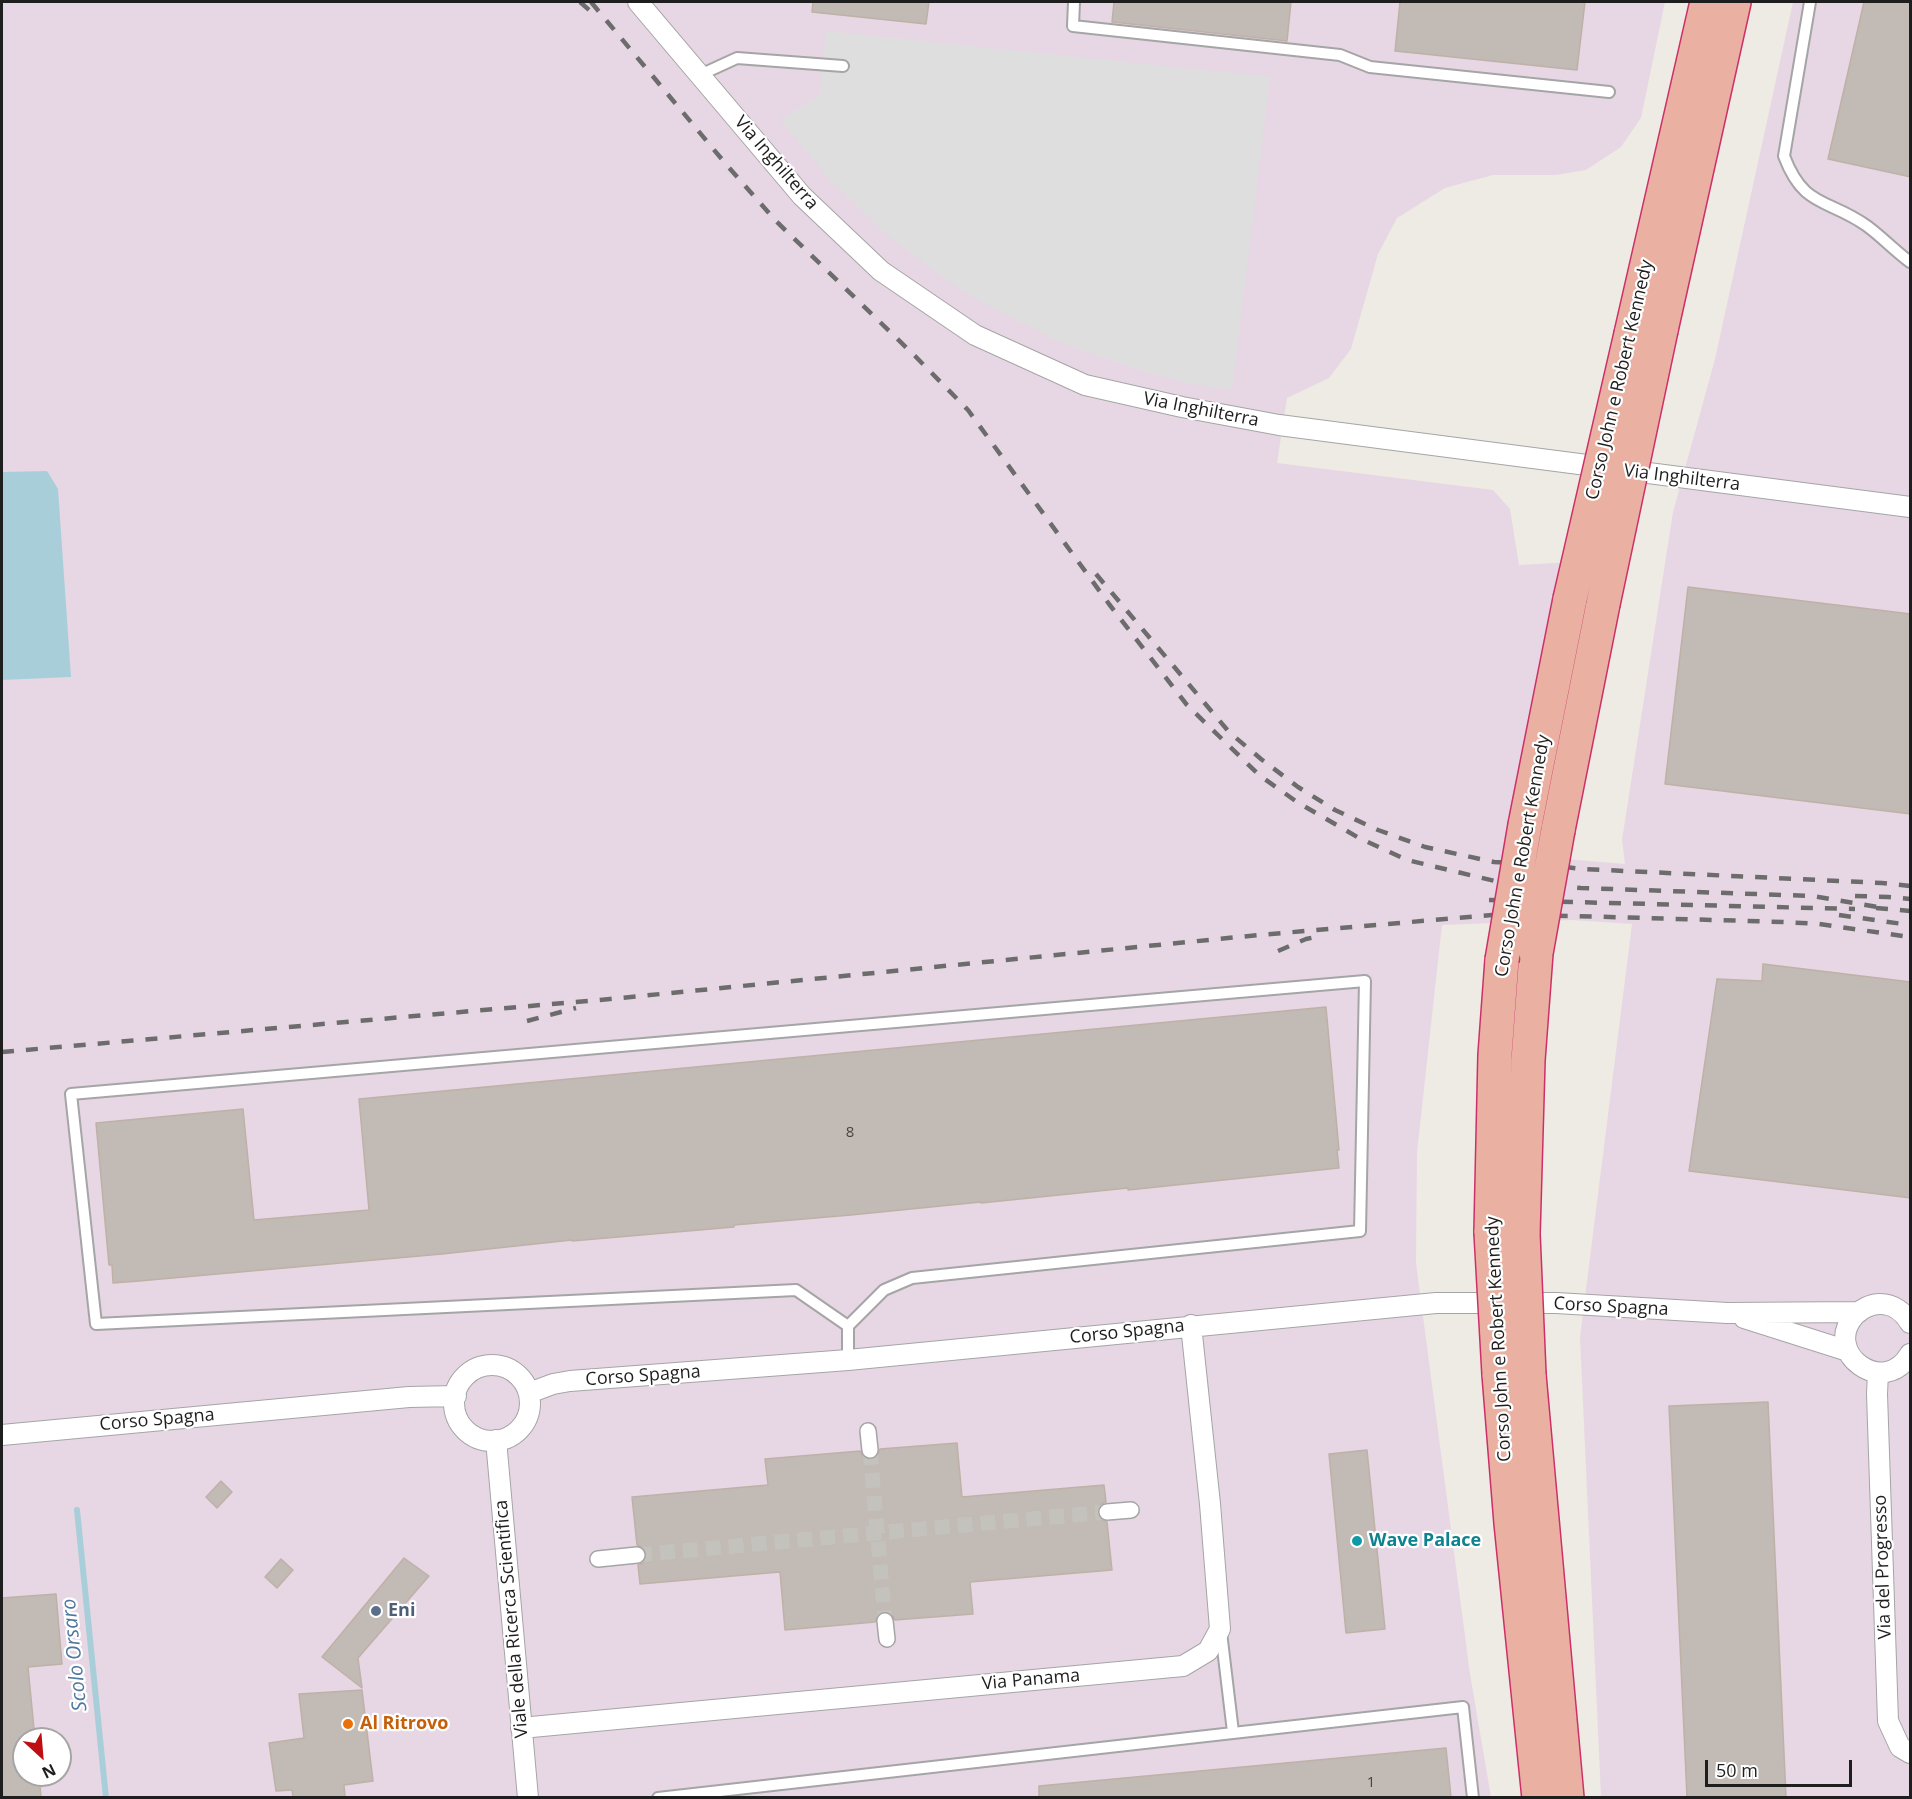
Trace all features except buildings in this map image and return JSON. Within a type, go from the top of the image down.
[{"type":"highway","name":"Corso John e Robert Kennedy","points":[[1539,1797],[1514,1558],[1514,1375],[1523,1234],[1528,1060],[1536,953],[1557,830],[1603,604],[1646,332],[1707,2]]},
{"type":"highway","name":"Corso John e Robert Kennedy","points":[[1567,1797],[1514,1375],[1491,1232],[1495,1055],[1502,960],[1524,825],[1570,599],[1646,332],[1734,2]]},
{"type":"street","name":"Via Inghilterra","points":[[638,2],[802,196],[881,271],[975,335],[1085,385],[1182,407],[1280,425],[1911,507]]},
{"type":"street","name":"Corso Spagna","points":[[529,1393],[553,1384],[570,1381],[848,1360],[1436,1303],[1556,1303],[1727,1313],[1859,1312],[1869,1306],[1880,1304],[1892,1306],[1910,1321]]},
{"type":"street","points":[[1848,1351],[1845,1340],[1847,1330],[1851,1320],[1859,1312]]},
{"type":"street","name":"Corso Spagna","points":[[1727,1313],[1848,1351],[1863,1369],[1878,1373]]},
{"type":"street","points":[[1191,1325],[1210,1504],[1220,1629]]},
{"type":"street","points":[[1878,1373],[1897,1369],[1909,1359]]},
{"type":"street","points":[[487,1366],[500,1366],[519,1376],[529,1393],[531,1401],[528,1418],[521,1429],[504,1439],[488,1441],[478,1438],[459,1422],[455,1409],[458,1387],[474,1370],[487,1366]]},
{"type":"street","name":"Via del Progresso","points":[[1878,1373],[1877,1405],[1888,1721],[1900,1747],[1911,1753]]},
{"type":"street","name":"Corso Spagna","points":[[2,1435],[398,1398],[456,1396]]},
{"type":"street","points":[[867,1431],[870,1450]]},
{"type":"street","name":"Viale della Ricerca Scientifica","points":[[496,1440],[528,1797]]},
{"type":"street","points":[[1107,1512],[1131,1510]]},
{"type":"street","points":[[598,1558],[637,1555]]},
{"type":"street","points":[[885,1622],[887,1639]]},
{"type":"street","name":"Via Panama","points":[[521,1728],[1183,1666],[1208,1651],[1220,1629]]},
{"type":"lane","points":[[1074,2],[1073,26],[1340,55],[1370,68],[1609,92]]},
{"type":"lane","points":[[1810,2],[1785,156],[1791,174],[1806,194],[1866,225],[1911,262]]},
{"type":"lane","points":[[700,75],[737,58],[843,66]]},
{"type":"lane","points":[[848,1326],[796,1290],[96,1324],[71,1094],[1365,981],[1360,1231],[912,1278],[884,1290],[848,1326],[848,1360]]},
{"type":"lane","points":[[1220,1629],[1233,1732]]},
{"type":"lane","points":[[658,1797],[1463,1707],[1473,1797]]},
{"type":"shaded area","points":[[2,2],[1665,2],[1641,118],[1621,147],[1586,170],[1556,175],[1493,175],[1445,188],[1397,218],[1378,254],[1351,349],[1329,378],[1287,398],[1277,463],[1493,490],[1510,509],[1519,565],[1573,562],[1518,855],[1625,864],[1622,840],[1673,512],[1715,359],[1793,2],[1910,2],[1910,1797],[1601,1797],[1580,1337],[1632,924],[1571,920],[1442,925],[1417,1152],[1416,1263],[1470,1674],[1491,1797],[2,1798]]},
{"type":"shaded area","points":[[826,31],[1270,77],[1232,390],[1188,383],[1146,372],[1062,343],[983,303],[950,282],[887,235],[830,180],[780,120],[820,95]]},
{"type":"water","points":[[47,471],[58,489],[71,677],[2,680],[2,472]]},
{"type":"waterway","name":"Scolo Orsaro","points":[[77,1510],[106,1798]]},
{"type":"tunnel","points":[[870,1450],[885,1621]]},
{"type":"tunnel","points":[[637,1555],[1107,1512]]},
{"type":"railway","points":[[580,2],[596,16]]},
{"type":"railway","points":[[591,2],[776,221],[968,410],[1109,604],[1187,705],[1259,775],[1297,802],[1359,838],[1407,860],[1495,881],[1581,888],[1813,896],[1884,908]]},
{"type":"railway","points":[[1096,574],[1229,732],[1298,787],[1335,810],[1378,830],[1425,847],[1494,862],[1583,869],[1910,886]]},
{"type":"railway","points":[[1855,896],[1910,899]]},
{"type":"railway","points":[[1489,900],[1855,909]]},
{"type":"railway","points":[[1876,908],[1910,911]]},
{"type":"railway","points":[[2,1052],[610,999],[1259,935],[1492,915],[1784,922],[1819,924],[1910,937]]},
{"type":"railway","points":[[1839,915],[1910,925]]},
{"type":"railway","points":[[1278,951],[1306,939],[1320,936]]},
{"type":"railway","points":[[527,1021],[576,1008]]},
{"type":"place","name":"Wave Palace","points":[[1357,1541]]},
{"type":"place","name":"Eni","points":[[376,1611]]},
{"type":"place","name":"Al Ritrovo","points":[[348,1724]]}]
